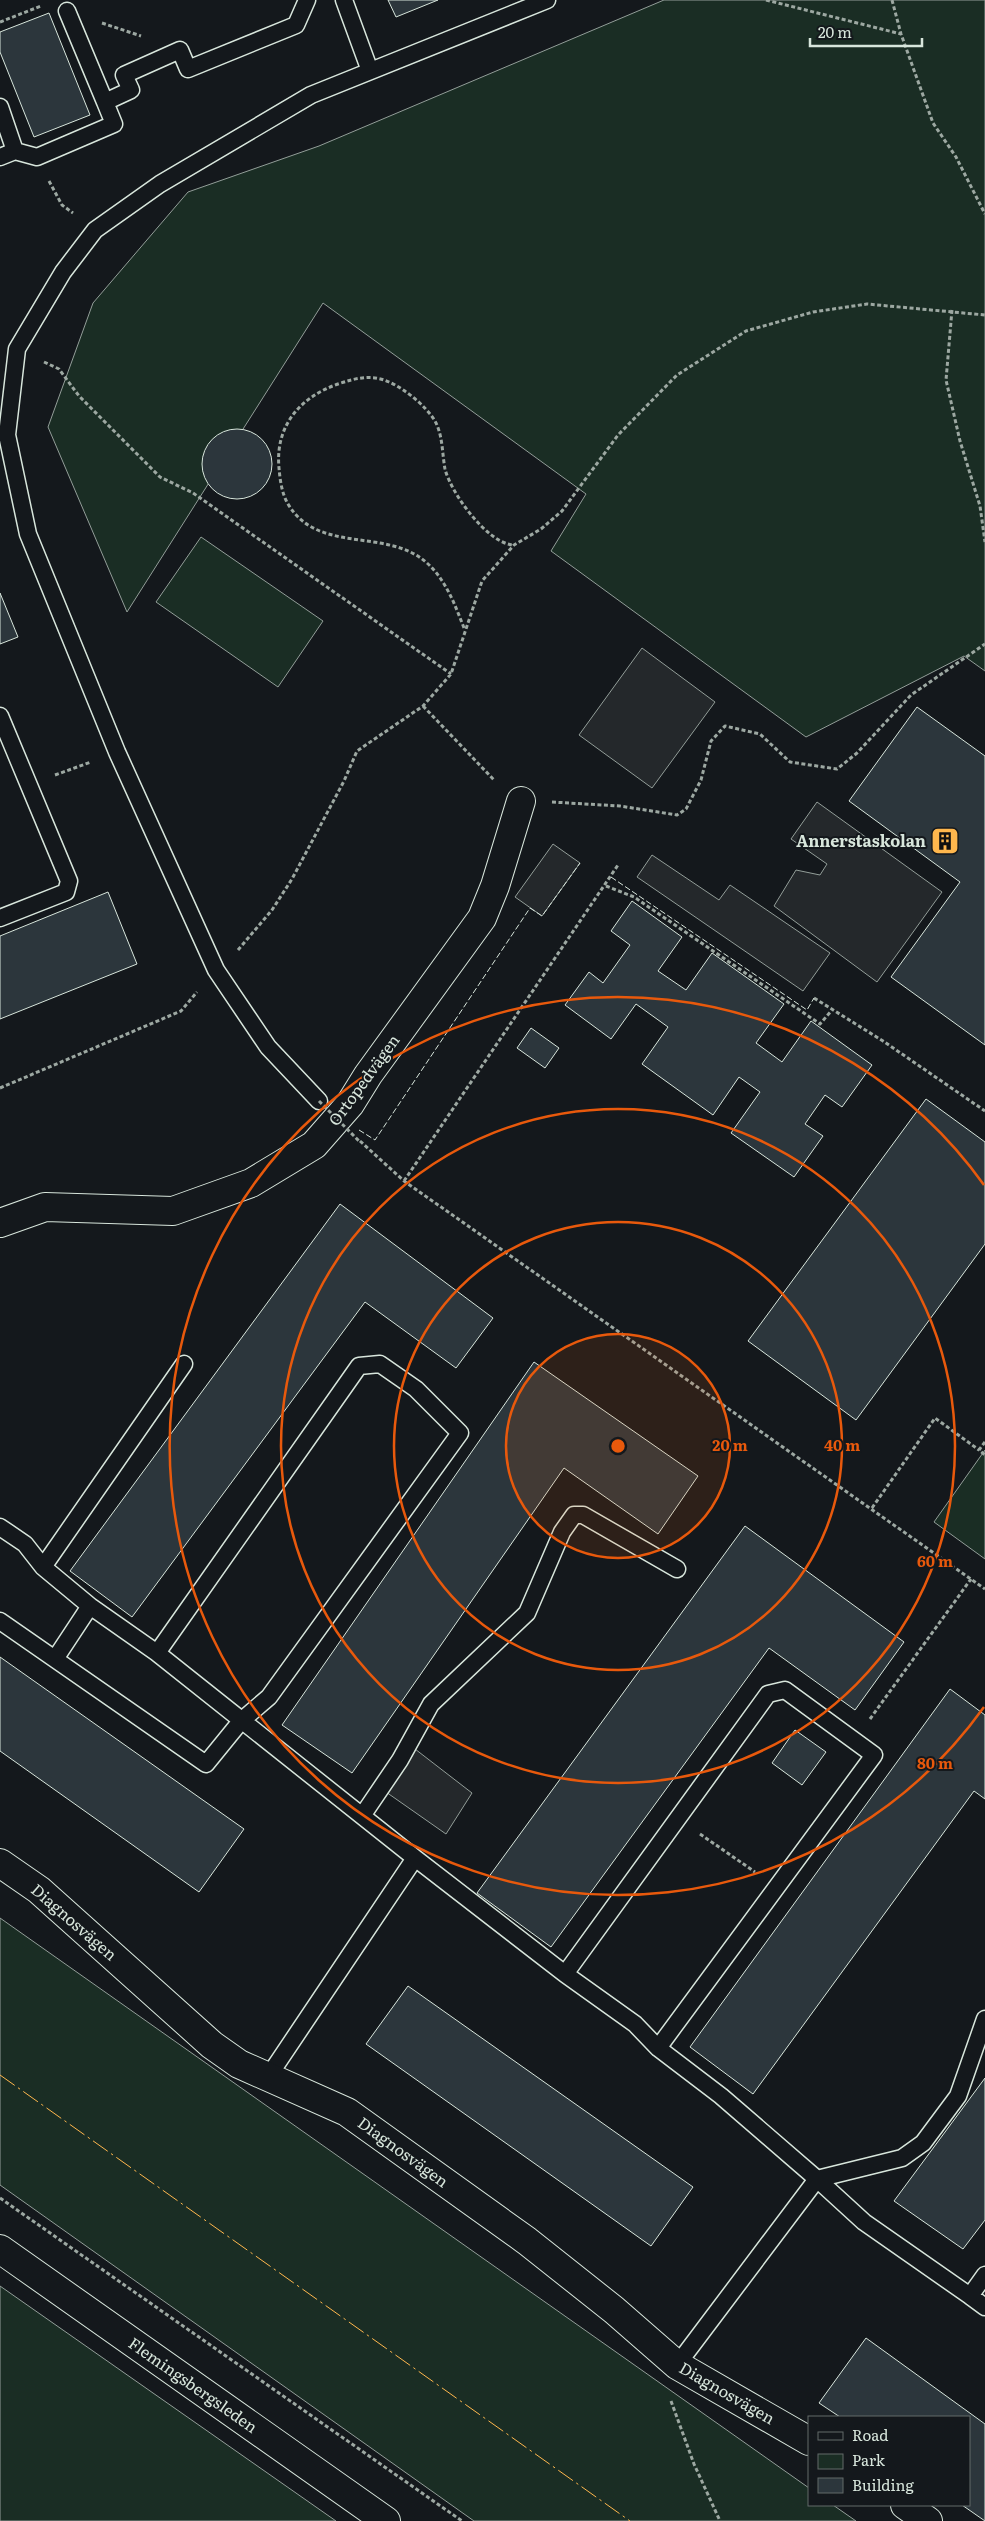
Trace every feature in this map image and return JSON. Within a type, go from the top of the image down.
[{"type":"street","name":"Ortopedvägen","points":[[0,1222],[45,1206],[173,1211],[251,1183],[314,1145],[350,1104],[368,1075],[482,918],[495,886],[521,801]]},
{"type":"street","name":"Diagnosvägen","points":[[0,1863],[39,1890],[212,2045],[239,2064],[347,2112],[528,2241],[614,2310],[677,2365],[808,2440]]},
{"type":"street","name":"Flemingsbergsleden","points":[[0,2249],[386,2521]]},
{"type":"street","points":[[906,2506],[928,2521]]},
{"type":"lane","points":[[105,102],[131,90],[124,75],[180,50],[188,69],[296,25],[307,0]]},
{"type":"lane","points":[[344,0],[370,71]]},
{"type":"lane","points":[[318,1101],[268,1047],[216,970],[117,752],[28,534],[7,435],[17,349],[63,272],[95,230],[160,184],[311,95],[547,0]]},
{"type":"lane","points":[[0,157],[16,151],[37,158],[114,124],[67,10]]},
{"type":"lane","points":[[0,107],[16,151]]},
{"type":"lane","points":[[0,716],[69,881],[66,892],[0,918]]},
{"type":"lane","points":[[43,1567],[184,1364]]},
{"type":"lane","points":[[0,1621],[206,1764],[241,1721],[269,1697],[460,1433],[416,1390],[380,1364],[359,1366],[157,1654]]},
{"type":"lane","points":[[362,1816],[400,1760],[431,1704],[527,1613],[562,1532],[574,1515],[583,1515],[677,1569]]},
{"type":"lane","points":[[0,1527],[25,1544],[43,1567],[90,1606],[157,1654],[565,1974],[635,2024],[658,2048],[721,2096],[818,2179],[864,2222],[985,2307]]},
{"type":"lane","points":[[55,1659],[90,1606]]},
{"type":"lane","points":[[565,1974],[768,1694],[785,1690],[874,1755],[658,2048]]},
{"type":"lane","points":[[268,2076],[415,1858]]},
{"type":"lane","points":[[677,2365],[818,2179],[902,2158],[923,2143],[958,2096],[985,2019]]},
{"type":"lane","points":[[970,2296],[985,2276]]},
{"type":"path","points":[[766,0],[901,34]]},
{"type":"path","points":[[892,0],[901,34],[933,123],[956,157],[985,214]]},
{"type":"path","points":[[0,22],[46,4],[180,50]]},
{"type":"path","points":[[48,180],[62,205]]},
{"type":"path","points":[[246,943],[272,910],[292,879],[344,781],[356,750],[423,706],[450,674],[482,581],[514,545],[541,529],[562,511],[618,435],[678,375],[746,331],[813,312],[867,304],[952,310],[985,315]]},
{"type":"path","points":[[952,310],[946,380],[960,442],[980,506],[985,542]]},
{"type":"path","points":[[59,369],[79,396],[160,477],[193,494],[450,674]]},
{"type":"path","points":[[464,629],[439,577],[426,562],[390,543],[326,534],[313,528],[295,513],[286,500],[280,477],[278,445],[284,427],[306,400],[316,393],[356,378],[375,377],[391,382],[421,405],[435,421],[442,439],[446,470],[466,510],[488,532],[506,545],[514,545]]},
{"type":"path","points":[[423,706],[496,782],[521,801],[620,806],[677,815],[686,809],[701,780],[711,741],[725,726],[760,734],[790,762],[837,768],[858,753],[911,695],[985,644]]},
{"type":"path","points":[[29,785],[117,752]]},
{"type":"path","points":[[404,1181],[606,886],[618,865]]},
{"type":"path","points":[[606,886],[634,897],[820,1024],[832,1010]]},
{"type":"path","points":[[0,1088],[181,1012],[216,970]]},
{"type":"path","points":[[814,998],[883,1041],[985,1111]]},
{"type":"path","points":[[318,1101],[404,1181],[985,1589]]},
{"type":"path","points":[[872,1508],[935,1418],[985,1455]]},
{"type":"path","points":[[979,1450],[985,1442]]},
{"type":"path","points":[[0,2198],[462,2521]]},
{"type":"path","points":[[671,2399],[694,2464],[720,2521]]},
{"type":"green space","points":[[664,0],[985,0],[985,671],[964,656],[806,737],[551,551],[586,494],[323,303],[127,612],[48,427],[93,303],[188,192],[319,146]]},
{"type":"green space","points":[[201,537],[323,621],[278,687],[156,602]]},
{"type":"green space","points":[[985,1450],[985,1559],[934,1522]]},
{"type":"green space","points":[[0,1918],[808,2487],[808,2506],[834,2506],[856,2521],[474,2521],[0,2185]]},
{"type":"green space","points":[[0,2286],[336,2521],[0,2521]]},
{"type":"shaded area","points":[[642,648],[715,702],[652,788],[579,735]]},
{"type":"shaded area","points":[[817,802],[942,892],[877,982],[774,906],[796,870],[820,875],[827,864],[791,839]]},
{"type":"shaded area","points":[[553,844],[580,863],[542,916],[515,897]]},
{"type":"shaded area","points":[[652,855],[719,900],[730,885],[830,953],[803,991],[637,877]]},
{"type":"shaded area","points":[[415,1749],[472,1793],[446,1834],[386,1792]]},
{"type":"building","points":[[388,0],[438,0],[396,17]]},
{"type":"building","points":[[49,13],[90,115],[34,137],[0,52],[0,32]]},
{"type":"building","points":[[237,429],[256,435],[266,445],[272,464],[266,483],[256,493],[237,499],[218,493],[208,483],[202,464],[208,445],[218,435]]},
{"type":"building","points":[[0,593],[18,637],[0,644]]},
{"type":"building","name":"Annerstaskolan","points":[[917,707],[985,756],[985,1045],[891,977],[960,882],[849,801]]},
{"type":"building","points":[[108,892],[137,964],[0,1019],[0,936]]},
{"type":"building","points":[[632,901],[682,937],[658,971],[686,990],[712,953],[784,1004],[756,1043],[782,1062],[811,1021],[872,1065],[842,1107],[825,1095],[805,1124],[823,1136],[794,1177],[731,1133],[760,1092],[739,1077],[713,1115],[642,1064],[668,1027],[636,1004],[611,1039],[565,1005],[589,972],[603,983],[630,945],[611,931]]},
{"type":"building","points":[[531,1028],[559,1048],[545,1068],[517,1048]]},
{"type":"building","points":[[926,1099],[985,1142],[985,1244],[856,1420],[748,1341]]},
{"type":"building","points":[[340,1204],[493,1318],[456,1368],[365,1302],[132,1617],[70,1571]]},
{"type":"building","points":[[534,1362],[698,1476],[658,1534],[564,1468],[352,1773],[282,1725]]},
{"type":"building","points":[[745,1526],[904,1642],[855,1710],[769,1648],[551,1947],[477,1893]]},
{"type":"building","points":[[0,1657],[244,1829],[199,1892],[0,1751]]},
{"type":"building","points":[[950,1689],[985,1715],[985,1799],[974,1791],[753,2094],[690,2047]]},
{"type":"building","points":[[795,1730],[826,1752],[802,1785],[772,1763]]},
{"type":"building","points":[[408,1986],[693,2187],[651,2246],[366,2044]]},
{"type":"building","points":[[985,2078],[985,2220],[963,2249],[894,2201]]},
{"type":"building","points":[[866,2338],[985,2424],[985,2521],[963,2506],[970,2506],[970,2416],[838,2416],[819,2403]]},
{"type":"fence","points":[[359,1130],[375,1140],[530,908],[542,916],[580,863]]},
{"type":"fence","points":[[611,877],[807,1010],[814,998]]},
{"type":"power","points":[[0,2075],[630,2521]]},
{"type":"place","name":"Annerstaskolan","points":[[945,841]]}]
